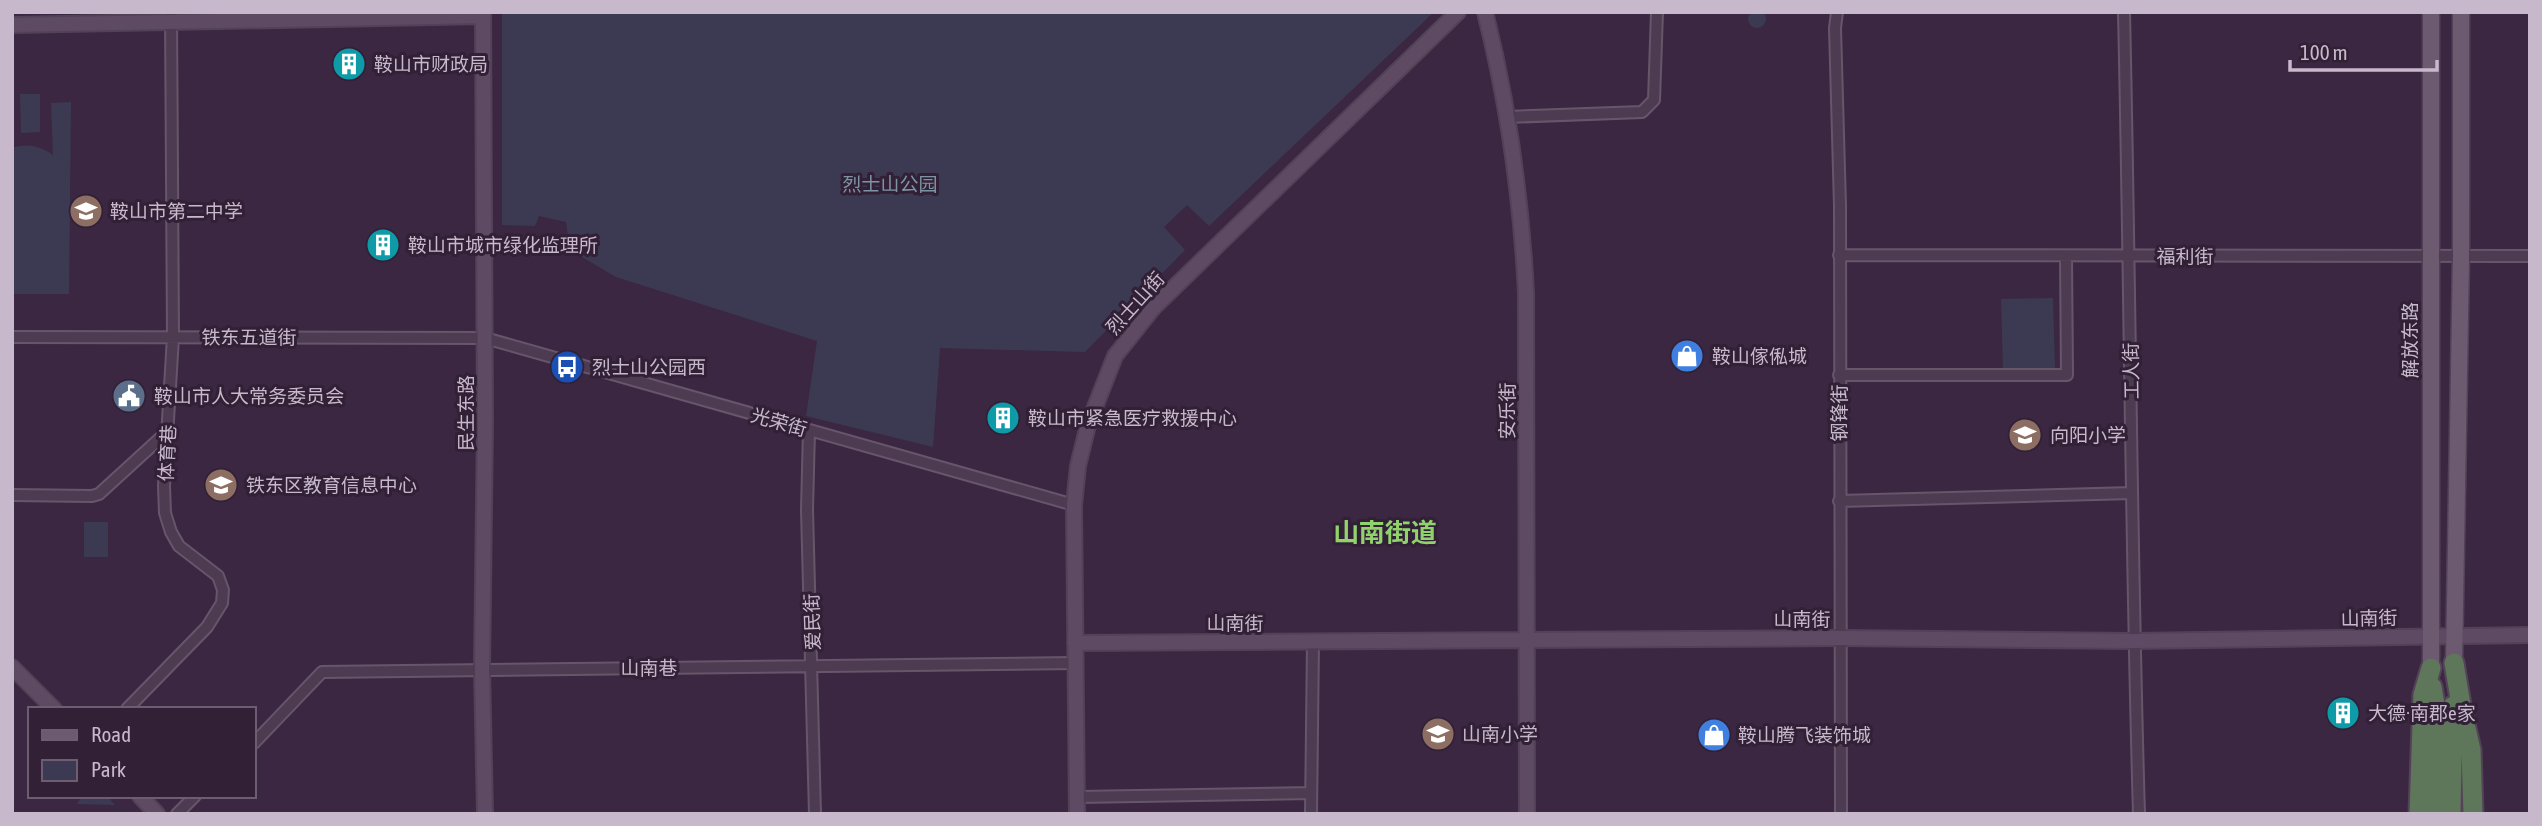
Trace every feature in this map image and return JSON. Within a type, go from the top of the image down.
[{"type":"highway","points":[[2454,663],[2471,750],[2475,814]]},
{"type":"highway","points":[[2451,814],[2454,663]]},
{"type":"highway","points":[[2428,814],[2432,678]]},
{"type":"highway","points":[[2420,814],[2423,695],[2432,678]]},
{"type":"highway","points":[[2432,678],[2437,717],[2437,814]]},
{"type":"highway","points":[[2462,711],[2463,814]]},
{"type":"main road","name":"烈士山街","points":[[1077,814],[1074,505],[1078,466],[1088,425],[1115,356],[1153,307],[1458,12]]},
{"type":"main road","name":"安乐街","points":[[1485,12],[1498,64],[1517,172],[1526,293],[1527,814]]},
{"type":"main road","name":"解放东路","points":[[2431,12],[2432,678]]},
{"type":"main road","points":[[2454,663],[2461,256],[2461,12]]},
{"type":"main road","points":[[12,25],[171,17],[483,14]]},
{"type":"main road","name":"民生东路","points":[[483,14],[485,338],[482,669],[485,814]]},
{"type":"main road","name":"山南街","points":[[1075,643],[1839,638],[2134,641],[2530,635]]},
{"type":"main road","points":[[12,667],[52,707]]},
{"type":"main road","points":[[142,798],[157,814]]},
{"type":"street","points":[[1507,117],[1642,112],[1654,100],[1657,12]]},
{"type":"street","name":"钢锋街","points":[[1837,12],[1841,814]]},
{"type":"street","name":"工人街","points":[[2124,12],[2139,814]]},
{"type":"street","name":"体育巷","points":[[129,707],[207,627],[222,603],[223,590],[218,576],[179,546],[165,513],[164,486],[173,337],[171,17]]},
{"type":"street","name":"福利街","points":[[1839,256],[2530,256]]},
{"type":"street","points":[[1839,375],[2067,375],[2066,257]]},
{"type":"street","name":"铁东五道街","points":[[12,337],[485,338]]},
{"type":"street","name":"光荣街","points":[[485,338],[1074,505]]},
{"type":"street","name":"爱民街","points":[[809,430],[807,510],[816,814]]},
{"type":"street","points":[[12,495],[99,494],[168,431]]},
{"type":"street","points":[[1839,501],[2132,493]]},
{"type":"street","points":[[1311,814],[1312,642]]},
{"type":"street","name":"山南巷","points":[[256,741],[322,672],[1076,663]]},
{"type":"street","points":[[2412,814],[2420,778]]},
{"type":"street","points":[[1078,797],[1311,793]]},
{"type":"street","points":[[177,814],[193,798]]},
{"type":"green space","points":[[1757,10],[1763,13],[1766,19],[1763,25],[1757,28],[1751,25],[1748,19],[1751,13]]},
{"type":"green space","name":"烈士山公园","points":[[502,12],[1434,12],[1209,226],[1187,205],[1164,227],[1185,250],[1085,352],[940,348],[933,447],[806,416],[817,341],[616,277],[570,250],[566,222],[539,216],[535,226],[502,225]]},
{"type":"green space","points":[[20,94],[40,94],[40,132],[21,133]]},
{"type":"green space","points":[[71,102],[69,294],[12,294],[12,148],[34,146],[53,155],[51,103]]},
{"type":"green space","points":[[2053,298],[2055,369],[2003,370],[2001,299]]},
{"type":"green space","points":[[84,522],[108,522],[108,557],[84,557]]},
{"type":"green space","points":[[81,798],[109,798],[115,805],[77,804]]},
{"type":"place","name":"鞍山市财政局","points":[[349,64]]},
{"type":"place","name":"鞍山市第二中学","points":[[86,211]]},
{"type":"place","name":"鞍山市城市绿化监理所","points":[[383,245]]},
{"type":"place","name":"鞍山傢俬城","points":[[1687,356]]},
{"type":"place","name":"烈士山公园西","points":[[567,367]]},
{"type":"place","name":"鞍山市人大常务委员会","points":[[129,396]]},
{"type":"place","name":"鞍山市紧急医疗救援中心","points":[[1003,418]]},
{"type":"place","name":"向阳小学","points":[[2025,435]]},
{"type":"place","name":"铁东区教育信息中心","points":[[221,485]]},
{"type":"place","name":"大德·南郡e家","points":[[2343,713]]},
{"type":"place","name":"山南小学","points":[[1438,734]]},
{"type":"place","name":"鞍山腾飞装饰城","points":[[1714,735]]},
{"type":"district","name":"山南街道","points":[[1385,533]]}]
